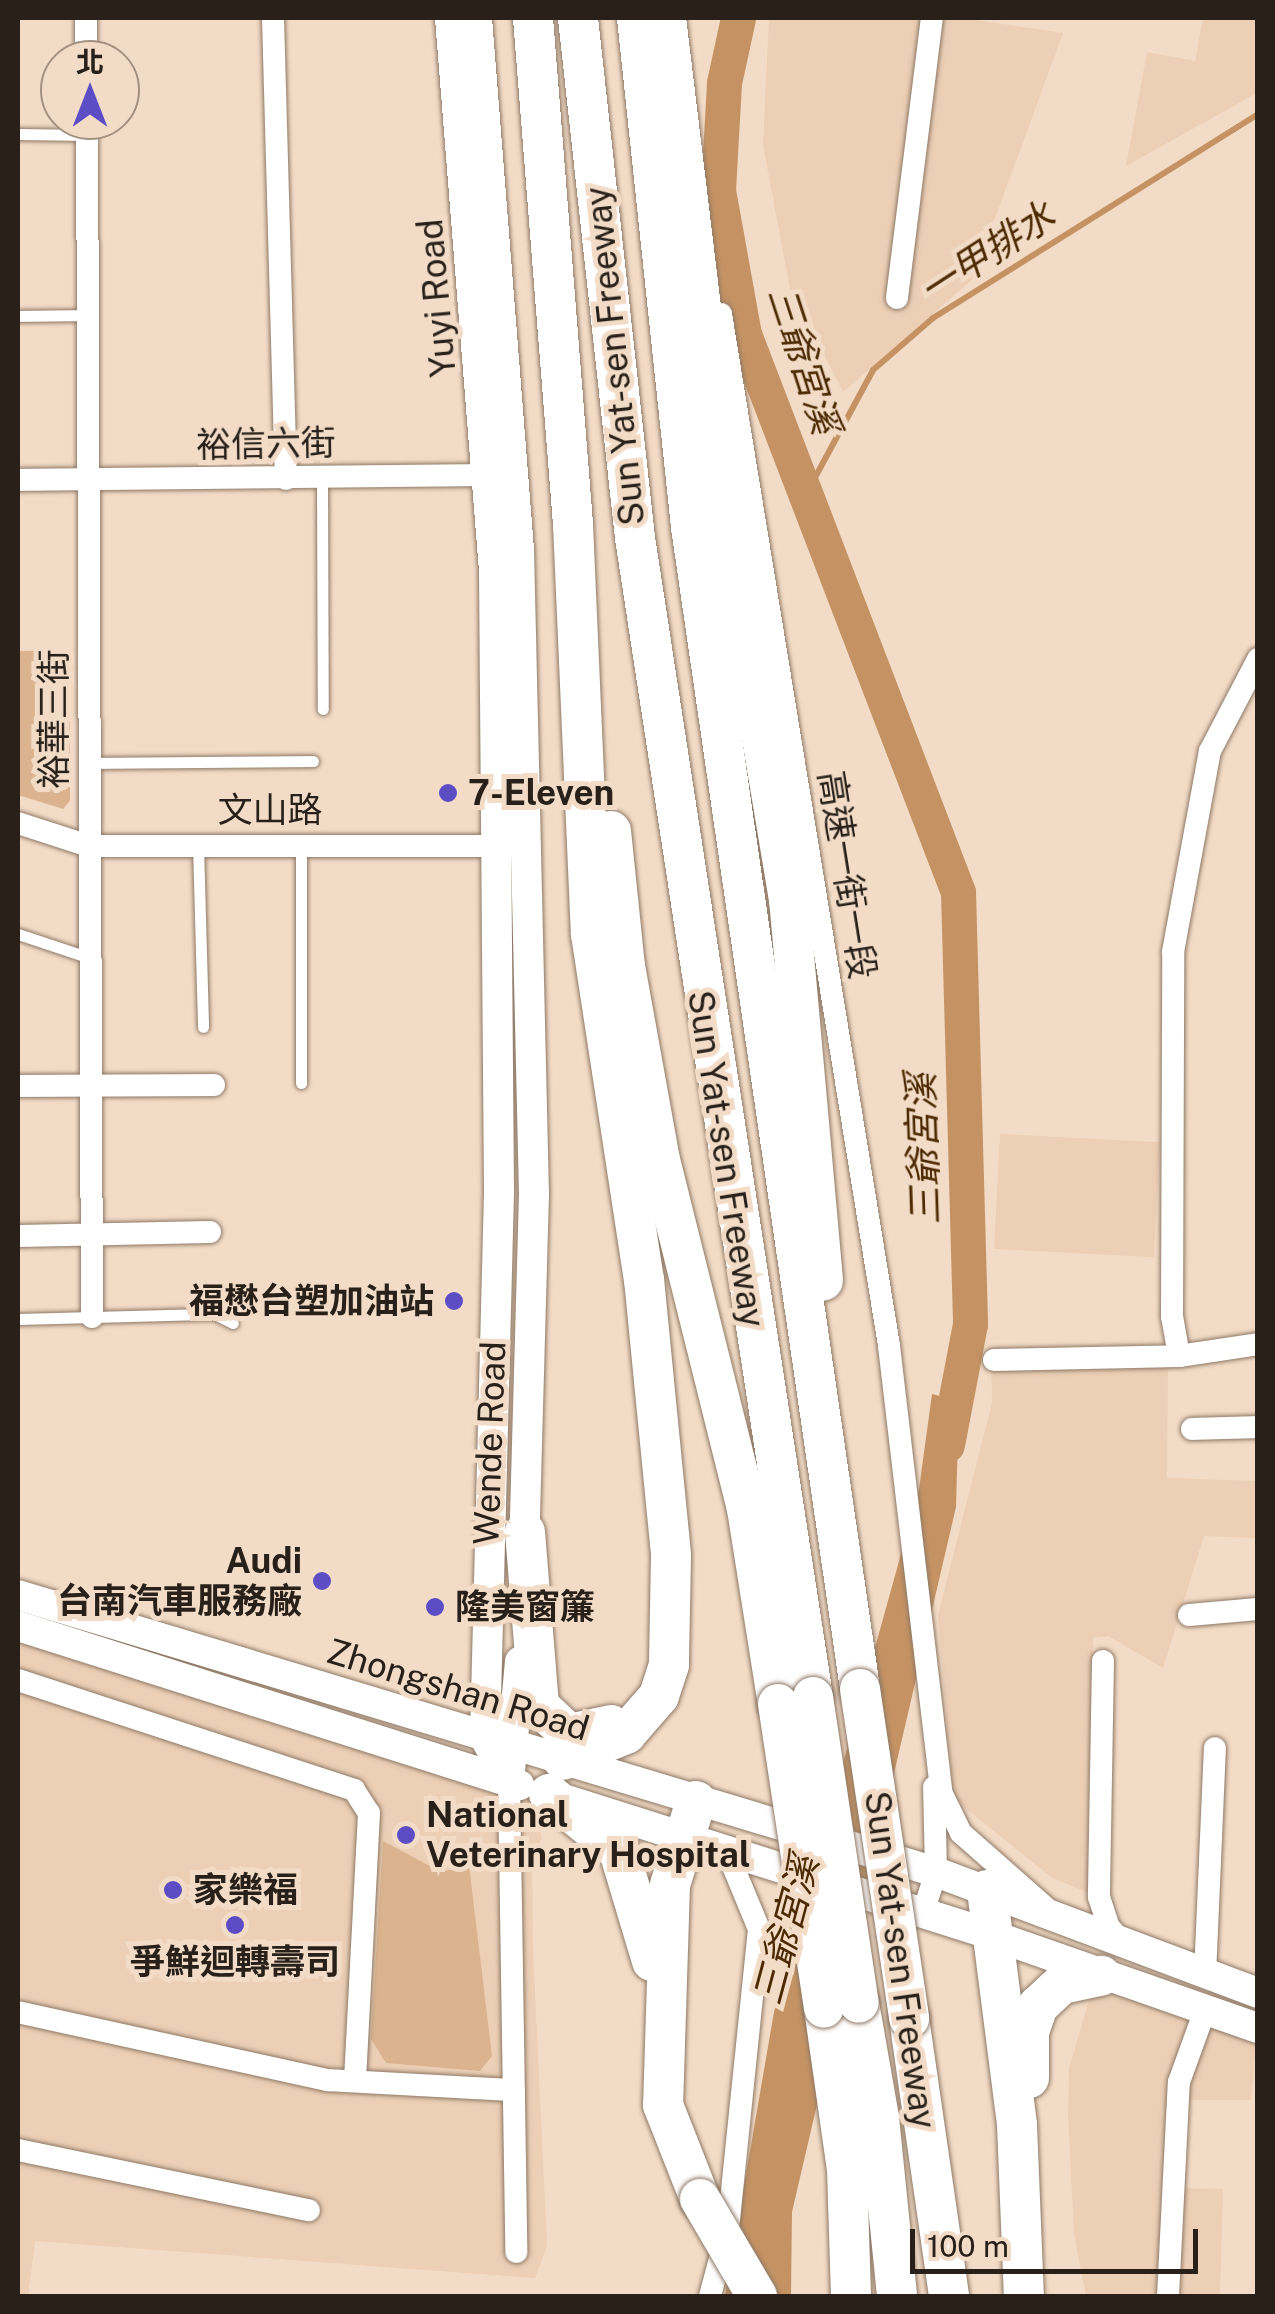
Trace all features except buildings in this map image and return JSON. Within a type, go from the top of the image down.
[{"type":"highway","points":[[533,18],[573,524],[590,934],[658,1396],[671,1556],[666,1677],[643,1719],[556,1777],[614,1843],[631,1878],[651,1948],[663,2105],[700,2200],[757,2296]]},
{"type":"highway","name":"Sun Yat-sen Freeway","points":[[578,18],[636,538],[796,1701],[860,2121],[897,2296]]},
{"type":"highway","name":"Sun Yat-sen Freeway","points":[[636,18],[691,527],[949,2296]]},
{"type":"highway","points":[[666,18],[730,547],[791,919],[818,1176],[837,1543]]},
{"type":"highway","points":[[573,524],[636,1029],[660,1160],[796,1701]]},
{"type":"highway","points":[[525,1532],[535,1594],[536,1688],[542,1711],[561,1731],[594,1732],[626,1714],[650,1684],[666,1631]]},
{"type":"highway","points":[[663,2105],[670,1885],[696,1800]]},
{"type":"highway","points":[[986,1890],[1017,2126],[1024,2296]]},
{"type":"highway","points":[[1017,2126],[1029,2086],[1029,2032],[1038,2006],[1062,1984],[1114,1961]]},
{"type":"highway","points":[[851,2296],[860,2121]]},
{"type":"highway","points":[[1021,2201],[1040,2296]]},
{"type":"street","points":[[272,18],[286,479]]},
{"type":"street","name":"Yuyi Road","points":[[450,18],[502,475],[519,549]]},
{"type":"street","name":"Yuyi Road","points":[[477,18],[502,475],[494,571]]},
{"type":"street","name":"高速一街一段","points":[[685,18],[712,264],[889,1346],[932,1744],[942,1794],[961,1834],[1062,1919]]},
{"type":"street","points":[[897,298],[932,18]]},
{"type":"street","name":"裕華三街","points":[[86,140],[92,1318]]},
{"type":"street","name":"裕信六街","points":[[18,480],[502,475]]},
{"type":"street","name":"Wende Road","points":[[509,1782],[486,1738],[519,549]]},
{"type":"street","name":"Wende Road","points":[[494,571],[534,1194],[517,1746],[509,1782]]},
{"type":"street","points":[[1179,1356],[1172,1316],[1173,952],[1210,751],[1258,659]]},
{"type":"street","name":"文山路","points":[[18,823],[90,846],[511,846]]},
{"type":"street","points":[[18,1086],[214,1085]]},
{"type":"street","points":[[18,1236],[210,1232]]},
{"type":"street","points":[[994,1360],[1179,1356],[1258,1344]]},
{"type":"street","points":[[1192,1430],[1258,1427]]},
{"type":"street","name":"Zhongshan Road","points":[[18,1595],[517,1746],[556,1777],[684,1839],[914,1910]]},
{"type":"street","points":[[1188,1614],[1257,1617]]},
{"type":"street","name":"Zhongshan Road","points":[[18,1626],[509,1782],[556,1777],[696,1800],[936,1872]]},
{"type":"street","points":[[1103,1662],[1099,1897],[1109,1926],[1114,1961]]},
{"type":"street","points":[[18,1680],[354,1790],[369,1813],[356,2080]]},
{"type":"street","name":"高速一街一段","points":[[914,1910],[936,1872],[932,1744]]},
{"type":"street","points":[[1205,1975],[1215,1748]]},
{"type":"street","points":[[509,1782],[516,2252]]},
{"type":"street","points":[[710,2296],[728,2230],[759,1929],[728,1854]]},
{"type":"street","points":[[936,1872],[1062,1919],[1114,1961],[1206,2010],[1258,2028]]},
{"type":"street","points":[[914,1910],[992,1934],[1114,1961],[1205,1975],[1258,1992]]},
{"type":"street","points":[[1168,2296],[1180,2082],[1206,2010]]},
{"type":"street","points":[[18,2012],[195,2054],[356,2080],[514,2090]]},
{"type":"street","points":[[18,2150],[309,2210]]},
{"type":"lane","points":[[18,316],[88,316]]},
{"type":"lane","points":[[322,479],[322,709]]},
{"type":"lane","points":[[89,763],[313,760]]},
{"type":"lane","points":[[301,845],[301,1082]]},
{"type":"lane","points":[[198,846],[202,1027]]},
{"type":"lane","points":[[18,934],[90,958]]},
{"type":"lane","points":[[18,1319],[215,1314],[233,1322]]},
{"type":"shaded area","points":[[769,18],[963,18],[1063,33],[973,279],[843,392],[790,289],[763,145]]},
{"type":"shaded area","points":[[1203,18],[1257,18],[1257,93],[1126,166],[1147,52],[1195,61]]},
{"type":"shaded area","points":[[70,650],[70,801],[63,809],[18,795],[18,651]]},
{"type":"shaded area","points":[[1000,1134],[1160,1142],[1154,1257],[994,1249]]},
{"type":"shaded area","points":[[1168,1360],[1167,1478],[1257,1481],[1257,1538],[1204,1536],[1163,1668],[1108,1636],[1093,1638],[1088,1893],[1051,1877],[953,1798],[938,1615],[992,1403],[991,1363]]},
{"type":"shaded area","points":[[932,1394],[959,1401],[956,1507],[792,2212],[791,2296],[725,2296],[774,2012],[919,1489]]},
{"type":"shaded area","points":[[18,1643],[531,1797],[542,1838],[532,1857],[533,1948],[547,2246],[535,2278],[35,2241],[28,2296],[18,2296]]},
{"type":"shaded area","points":[[383,1841],[441,1872],[469,1865],[492,2056],[480,2071],[386,2063],[371,2039]]},
{"type":"shaded area","points":[[1093,1987],[1257,2034],[1251,2100],[1184,2100],[1178,2188],[1223,2189],[1220,2296],[1086,2296],[1074,2234],[1069,2068]]},
{"type":"waterway","name":"三爺宮溪","points":[[738,18],[724,83],[718,190],[744,334],[958,892],[970,1324],[947,1445]]},
{"type":"waterway","name":"一甲排水","points":[[805,496],[873,370],[933,318],[1258,114]]},
{"type":"place","name":"7-Eleven","points":[[448,793]]},
{"type":"place","name":"福懋台塑加油站","points":[[454,1301]]},
{"type":"place","name":"Audi 台南汽車服務廠","points":[[322,1581]]},
{"type":"place","name":"隆美窗簾","points":[[435,1607]]},
{"type":"place","name":"National Veterinary Hospital","points":[[406,1835]]},
{"type":"place","name":"家樂福","points":[[173,1890]]},
{"type":"place","name":"爭鮮迴轉壽司","points":[[235,1925]]}]
